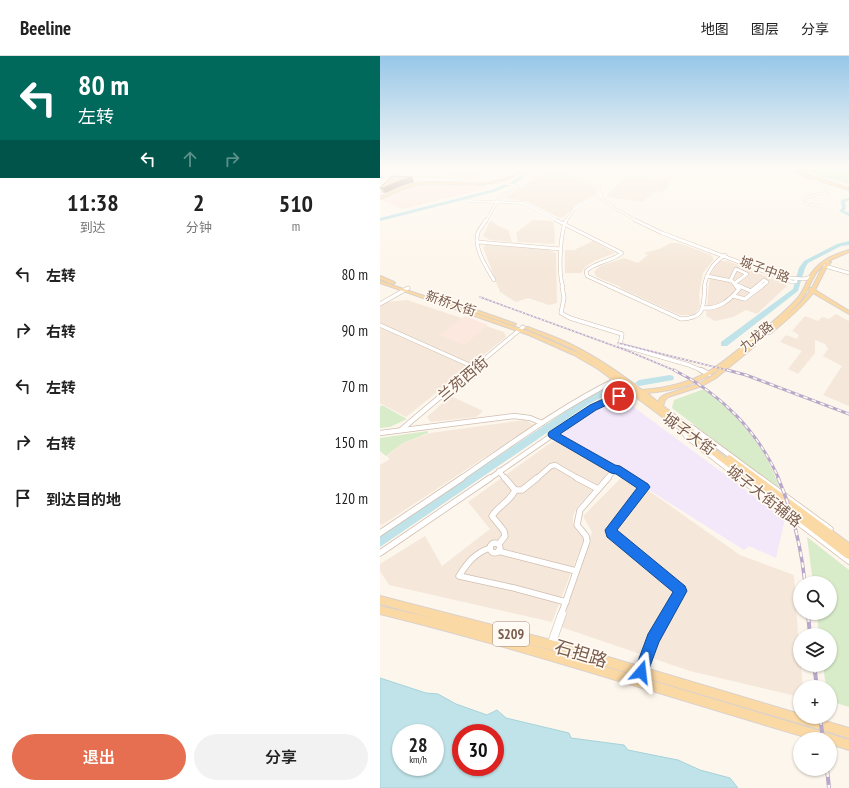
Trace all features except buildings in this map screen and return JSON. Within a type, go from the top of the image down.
[{"type":"main road","name":"九龙路","points":[[660,406],[662,399],[666,396],[700,385],[714,377],[796,309],[814,289],[819,275],[825,266],[835,258],[849,252]]},
{"type":"main road","name":"九龙路","points":[[642,392],[678,386],[709,374],[792,307],[803,296],[813,272],[821,264],[836,255],[849,252]]},
{"type":"main road","name":"新桥大街","points":[[380,277],[405,289]]},
{"type":"main road","name":"新桥大街","points":[[380,282],[405,289],[522,329]]},
{"type":"main road","name":"城子中路","points":[[808,286],[849,309]]},
{"type":"main road","name":"城子中路","points":[[814,289],[849,313]]},
{"type":"main road","name":"城子大街","points":[[522,329],[576,354],[616,380],[631,392],[682,426],[849,548]]},
{"type":"main road","name":"城子大街","points":[[522,329],[563,342],[581,350],[605,364],[660,406],[682,426],[849,555]]},
{"type":"main road","name":"石担路","points":[[380,600],[550,645],[641,677],[808,732]]},
{"type":"main road","name":"石担路","points":[[380,610],[444,625],[849,733]]},
{"type":"main road","name":"石担路","points":[[837,741],[849,745]]},
{"type":"street","points":[[494,280],[480,251],[478,233],[498,202]]},
{"type":"street","points":[[513,202],[523,203],[622,253],[617,257],[598,262],[591,266],[586,272],[587,276],[681,319],[690,319],[702,313],[706,276],[713,264],[725,255]]},
{"type":"street","points":[[585,202],[569,214],[563,223],[560,240],[560,279],[564,299],[561,313],[570,318],[622,334],[620,345],[622,346],[689,365],[709,374]]},
{"type":"street","name":"城子中路","points":[[607,202],[644,225],[662,233],[725,255],[790,278],[796,280],[796,282],[725,255]]},
{"type":"street","points":[[805,202],[806,204],[819,206]]},
{"type":"street","points":[[478,242],[561,249]]},
{"type":"street","points":[[825,266],[849,273]]},
{"type":"street","points":[[730,281],[736,269],[747,274],[736,284]]},
{"type":"street","points":[[706,276],[730,281],[752,291],[745,299],[733,296]]},
{"type":"street","points":[[790,278],[804,279],[811,277]]},
{"type":"street","points":[[736,284],[739,289],[737,293]]},
{"type":"street","points":[[703,308],[716,308],[744,288]]},
{"type":"street","points":[[380,303],[405,289]]},
{"type":"street","points":[[380,325],[476,368]]},
{"type":"street","name":"兰苑西街","points":[[401,430],[522,329]]},
{"type":"street","points":[[380,533],[542,424],[592,392],[616,380]]},
{"type":"street","points":[[380,554],[552,434],[603,402],[631,392]]},
{"type":"street","points":[[380,433],[514,416],[530,418],[542,424]]},
{"type":"street","name":"城子大街辅路","points":[[682,426],[693,428],[849,543]]},
{"type":"street","name":"城子大街辅路","points":[[682,426],[687,437],[849,561]]},
{"type":"street","points":[[552,434],[614,470],[617,469],[644,487],[610,530],[611,533],[681,591],[653,638],[641,677]]},
{"type":"street","points":[[499,471],[515,490],[522,490],[551,466],[555,465],[598,489]]},
{"type":"street","points":[[550,645],[587,541],[586,536],[577,525],[580,510],[614,470]]},
{"type":"street","points":[[498,551],[500,548],[499,544],[505,536],[504,531],[492,516],[495,510],[513,496],[515,490]]},
{"type":"street","points":[[499,544],[494,543],[490,548],[477,554],[469,561],[460,576],[514,588],[566,602]]},
{"type":"street","points":[[490,548],[491,552],[498,551],[576,571]]},
{"type":"shaded area","points":[[386,202],[431,202],[403,209]]},
{"type":"shaded area","points":[[528,202],[581,202],[576,205],[564,217],[560,218]]},
{"type":"shaded area","points":[[533,220],[554,222],[555,244],[518,242],[516,233]]},
{"type":"shaded area","points":[[490,221],[508,230],[512,242],[490,240],[483,236]]},
{"type":"shaded area","points":[[593,241],[615,253],[594,261],[585,267],[581,273],[565,273],[565,250],[574,250]]},
{"type":"shaded area","points":[[671,243],[679,243],[711,255],[714,259],[703,273],[699,294],[700,306],[693,315],[680,315],[673,312],[601,279],[596,276],[594,272],[600,266],[624,258],[638,263],[648,255],[644,253],[659,249]]},
{"type":"shaded area","points":[[488,244],[547,249],[556,253],[557,303],[549,305],[528,298],[516,302],[500,292],[483,247]]},
{"type":"shaded area","points":[[720,261],[728,261],[788,285],[757,314],[746,310],[733,317],[715,321],[706,316],[711,273]]},
{"type":"shaded area","points":[[407,300],[504,332],[506,337],[406,417],[380,403],[380,306],[387,302]]},
{"type":"shaded area","points":[[836,314],[849,321],[849,406],[823,395],[842,366],[823,356],[828,349],[825,344],[815,340],[815,353],[798,374],[788,369],[802,351],[780,342],[786,335],[797,339],[799,335],[792,331],[805,316],[818,321],[822,317],[829,319]]},
{"type":"shaded area","points":[[465,316],[488,325],[464,345],[439,335]]},
{"type":"shaded area","points":[[451,396],[483,411],[476,417],[431,422],[427,417]]},
{"type":"shaded area","points":[[627,402],[785,519],[776,558],[749,546],[744,550],[559,433],[609,403]]},
{"type":"shaded area","points":[[525,420],[534,425],[382,525],[380,524],[380,465],[390,459],[387,456],[401,444],[430,433]]},
{"type":"shaded area","points":[[556,439],[610,470],[577,507],[573,516],[573,523],[576,530],[584,539],[552,622],[389,585],[380,571],[380,564],[425,536],[442,566],[490,529],[468,502]]},
{"type":"shaded area","points":[[625,474],[740,555],[794,575],[793,620],[797,620],[798,628],[793,628],[793,672],[802,672],[802,680],[793,680],[793,695],[690,671],[561,627],[592,532],[583,516]]},
{"type":"green space","points":[[704,389],[728,410],[750,434],[768,460],[780,490],[672,408],[674,400]]},
{"type":"green space","points":[[382,405],[407,419],[390,427],[380,428],[380,407]]},
{"type":"green space","points":[[428,431],[428,433],[401,444],[386,456],[380,451],[380,438]]},
{"type":"green space","points":[[807,537],[849,570],[849,707],[837,703],[837,680],[825,680],[824,672],[837,672],[837,628],[818,628],[818,620],[837,620],[837,576],[812,576]]},
{"type":"water","points":[[380,678],[426,693],[438,694],[456,704],[487,715],[497,710],[506,718],[569,733],[571,738],[624,745],[628,750],[678,760],[700,770],[730,778],[738,788],[380,788]]},
{"type":"waterway","points":[[380,220],[445,202]]},
{"type":"waterway","points":[[843,202],[844,208],[841,211],[849,215]]},
{"type":"waterway","points":[[724,344],[796,290],[802,268],[806,262],[839,245],[849,243]]},
{"type":"waterway","points":[[639,383],[670,378]]},
{"type":"waterway","points":[[380,541],[586,402],[611,389]]},
{"type":"railway","points":[[480,297],[628,351],[675,371]]},
{"type":"railway","points":[[618,343],[728,370]]},
{"type":"railway","points":[[728,370],[746,375],[849,414]]},
{"type":"railway","points":[[675,371],[707,390],[736,415],[749,429],[760,445],[779,479]]},
{"type":"railway","points":[[778,478],[796,529],[804,576]]},
{"type":"railway","points":[[809,620],[809,628]]},
{"type":"railway","points":[[815,672],[816,680]]},
{"type":"railway","points":[[821,724],[822,732]]},
{"type":"railway","points":[[828,776],[829,788]]},
{"type":"route","points":[[619,396],[593,407],[552,434],[614,470],[617,469],[644,487],[610,530],[611,533],[681,591],[653,638],[641,672]]}]
